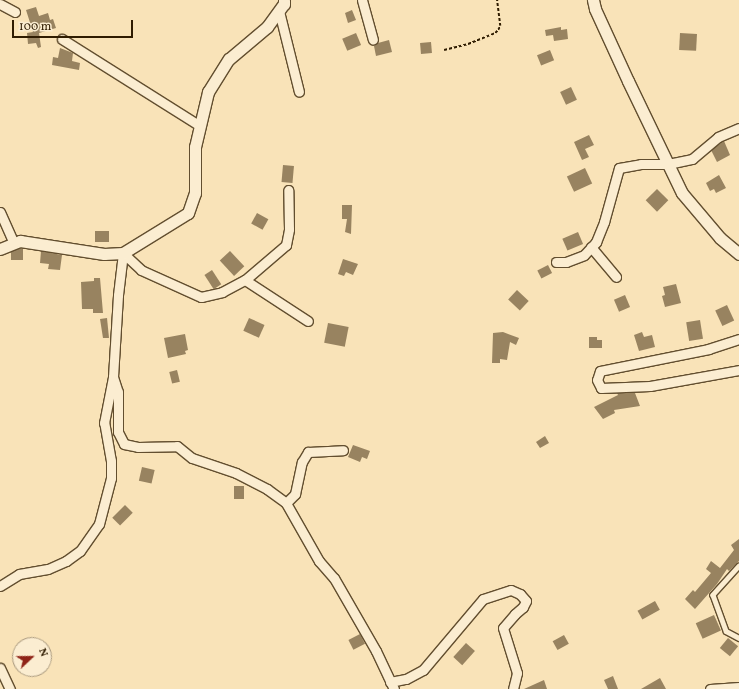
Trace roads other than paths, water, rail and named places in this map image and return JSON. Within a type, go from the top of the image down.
[{"type":"street","points":[[0,249],[20,241],[104,254],[124,253],[188,213],[195,193],[195,147],[208,92],[229,59],[267,27],[284,4],[284,0]]},
{"type":"street","points":[[362,0],[373,40]]},
{"type":"street","points":[[595,3],[682,193],[720,238],[739,254]]},
{"type":"street","points":[[0,4],[15,12]]},
{"type":"street","points":[[279,11],[299,92]]},
{"type":"street","points":[[62,39],[200,126]]},
{"type":"street","points":[[556,262],[566,262],[584,255],[596,242],[604,222],[619,168],[641,164],[668,164],[692,159],[718,137],[739,128]]},
{"type":"street","points":[[124,253],[141,270],[201,297],[222,292],[245,280],[286,245],[289,229],[288,190]]},
{"type":"street","points":[[0,212],[14,243]]},
{"type":"street","points":[[591,247],[616,277]]},
{"type":"street","points":[[0,586],[19,574],[48,569],[66,561],[80,551],[99,524],[111,478],[111,461],[104,423],[113,377],[118,295],[124,253]]},
{"type":"street","points":[[245,280],[308,321]]},
{"type":"street","points":[[739,339],[709,349],[600,372],[597,380],[601,388],[650,386],[739,370]]},
{"type":"street","points":[[113,377],[118,392],[118,432],[124,444],[138,447],[177,446],[192,458],[236,473],[267,489],[286,503],[319,562],[334,578],[376,651],[392,686],[423,670],[483,599],[511,590],[520,594],[526,601],[523,608],[515,614],[503,628],[516,673],[513,689]]},
{"type":"street","points":[[286,503],[295,494],[302,462],[308,452],[343,450]]},
{"type":"street","points":[[0,668],[10,689]]},
{"type":"street","points":[[710,689],[739,687]]},
{"type":"lane","points":[[739,566],[713,595],[726,631],[739,638]]}]
